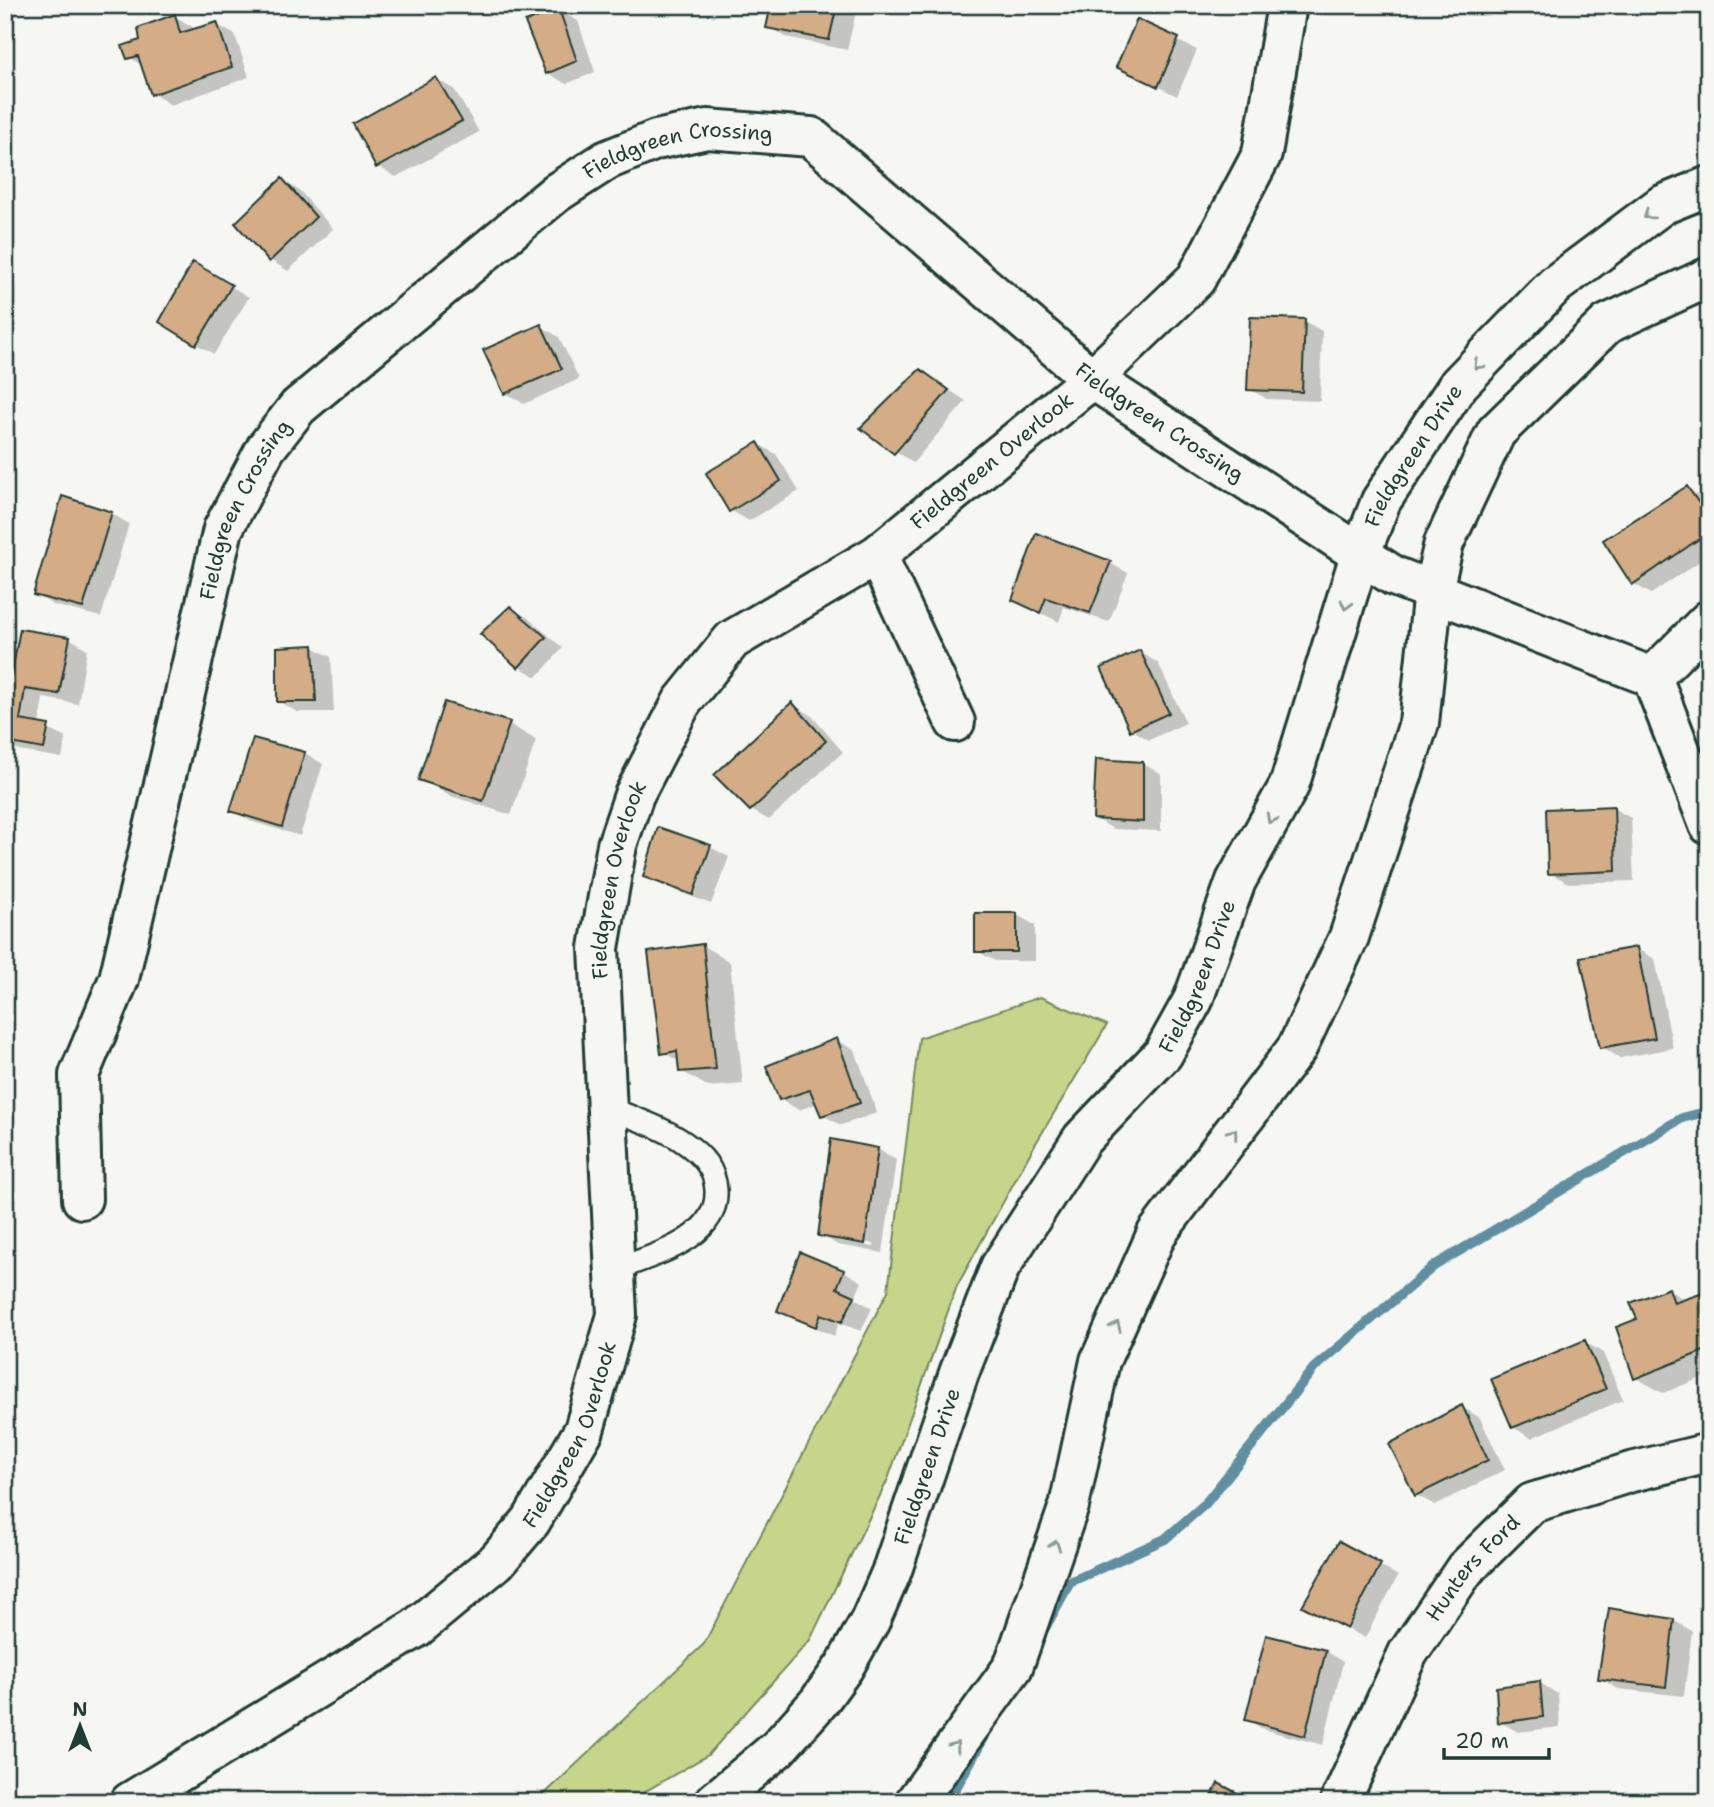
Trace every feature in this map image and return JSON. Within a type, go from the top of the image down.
[{"type":"street","name":"Fieldgreen Overlook","points":[[130,1802],[416,1628],[497,1561],[531,1521],[584,1430],[617,1315],[599,948],[617,845],[634,795],[682,702],[732,640],[877,555],[1092,379],[1195,279],[1262,154],[1287,5]]},
{"type":"street","name":"Fieldgreen Crossing","points":[[82,1199],[79,1074],[120,979],[223,529],[266,448],[299,407],[556,193],[607,160],[656,140],[707,129],[811,137],[1092,379],[1360,555],[1394,576],[1652,677]]},
{"type":"street","name":"Fieldgreen Drive","points":[[714,1802],[778,1748],[818,1703],[844,1667],[870,1621],[891,1573],[959,1373],[1000,1267],[1082,1139],[1163,1054],[1193,1000],[1237,881],[1289,786],[1360,555],[1381,501],[1459,384],[1555,285],[1662,205],[1709,186]]},
{"type":"street","points":[[915,1802],[1013,1667],[1069,1506],[1100,1361],[1157,1233],[1297,1048],[1349,937],[1419,723],[1433,590],[1444,543],[1496,432],[1607,324],[1709,277]]},
{"type":"street","points":[[877,555],[955,722]]},
{"type":"street","points":[[1709,620],[1652,677],[1709,825]]},
{"type":"street","name":"Hunters Ford","points":[[1340,1802],[1408,1653],[1465,1569],[1532,1503],[1709,1453]]},
{"type":"lane","points":[[607,1107],[683,1141],[707,1160],[716,1181],[717,1199],[710,1221],[676,1246],[615,1270]]},
{"type":"green space","points":[[1040,997],[1107,1025],[1033,1148],[957,1286],[888,1479],[810,1640],[708,1755],[627,1802],[536,1802],[704,1644],[888,1291],[919,1038]]},
{"type":"building","points":[[771,5],[837,5],[829,40],[766,28]]},
{"type":"building","points":[[559,9],[577,61],[546,74],[525,22]]},
{"type":"building","points":[[175,14],[180,33],[217,22],[232,67],[151,95],[138,56],[127,59],[122,46],[140,40],[138,28]]},
{"type":"building","points":[[1137,19],[1179,38],[1158,87],[1116,67]]},
{"type":"building","points":[[436,77],[462,121],[376,168],[353,124]]},
{"type":"building","points":[[282,178],[316,217],[269,262],[235,223]]},
{"type":"building","points":[[193,262],[232,285],[196,345],[159,322]]},
{"type":"building","points":[[1250,317],[1305,319],[1302,392],[1247,390]]},
{"type":"building","points":[[541,324],[562,369],[504,394],[483,350]]},
{"type":"building","points":[[920,369],[949,390],[894,454],[860,428]]},
{"type":"building","points":[[758,442],[781,481],[729,512],[706,473]]},
{"type":"building","points":[[1687,486],[1709,518],[1709,532],[1632,585],[1603,540]]},
{"type":"building","points":[[62,496],[112,512],[83,608],[33,595]]},
{"type":"building","points":[[1036,533],[1111,561],[1090,613],[1046,598],[1040,613],[1012,600]]},
{"type":"building","points":[[510,606],[546,637],[518,668],[480,634]]},
{"type":"building","points":[[20,629],[70,637],[59,694],[25,689],[20,720],[49,725],[44,749],[5,742],[5,710]]},
{"type":"building","points":[[313,645],[316,702],[277,702],[277,647]]},
{"type":"building","points":[[1140,650],[1169,713],[1130,731],[1101,668]]},
{"type":"building","points":[[444,702],[510,722],[483,801],[418,780]]},
{"type":"building","points":[[792,702],[826,741],[750,811],[714,775]]},
{"type":"building","points":[[253,738],[305,752],[282,827],[230,811]]},
{"type":"building","points":[[1096,759],[1143,762],[1143,822],[1093,819]]},
{"type":"building","points":[[1614,806],[1616,871],[1548,874],[1546,809]]},
{"type":"building","points":[[658,827],[711,845],[693,895],[643,877]]},
{"type":"building","points":[[975,913],[1017,913],[1017,952],[975,952]]},
{"type":"building","points":[[703,944],[716,1069],[679,1072],[677,1051],[661,1054],[648,952]]},
{"type":"building","points":[[1637,947],[1655,1038],[1600,1048],[1580,957]]},
{"type":"building","points":[[837,1038],[860,1103],[821,1116],[810,1090],[779,1100],[766,1066]]},
{"type":"building","points":[[831,1139],[878,1148],[865,1244],[818,1236]]},
{"type":"building","points":[[800,1252],[844,1270],[837,1288],[855,1296],[842,1322],[821,1314],[816,1327],[777,1311]]},
{"type":"building","points":[[1669,1288],[1674,1303],[1709,1291],[1709,1349],[1634,1379],[1616,1327],[1637,1319],[1630,1303]]},
{"type":"building","points":[[1585,1340],[1606,1389],[1512,1428],[1491,1379]]},
{"type":"building","points":[[1462,1405],[1488,1460],[1415,1496],[1389,1444]]},
{"type":"building","points":[[1339,1541],[1381,1564],[1347,1629],[1302,1606]]},
{"type":"building","points":[[1609,1608],[1674,1619],[1666,1687],[1598,1679]]},
{"type":"building","points":[[1266,1635],[1326,1650],[1305,1736],[1245,1720]]},
{"type":"building","points":[[1540,1681],[1543,1717],[1498,1723],[1496,1687]]},
{"type":"building","points":[[1218,1783],[1253,1801],[1209,1802]]},
{"type":"waterway","points":[[1045,1628],[1070,1582],[1165,1539],[1205,1504],[1314,1368],[1434,1266],[1682,1118],[1709,1111]]},
{"type":"waterway","points":[[948,1802],[986,1734]]}]
